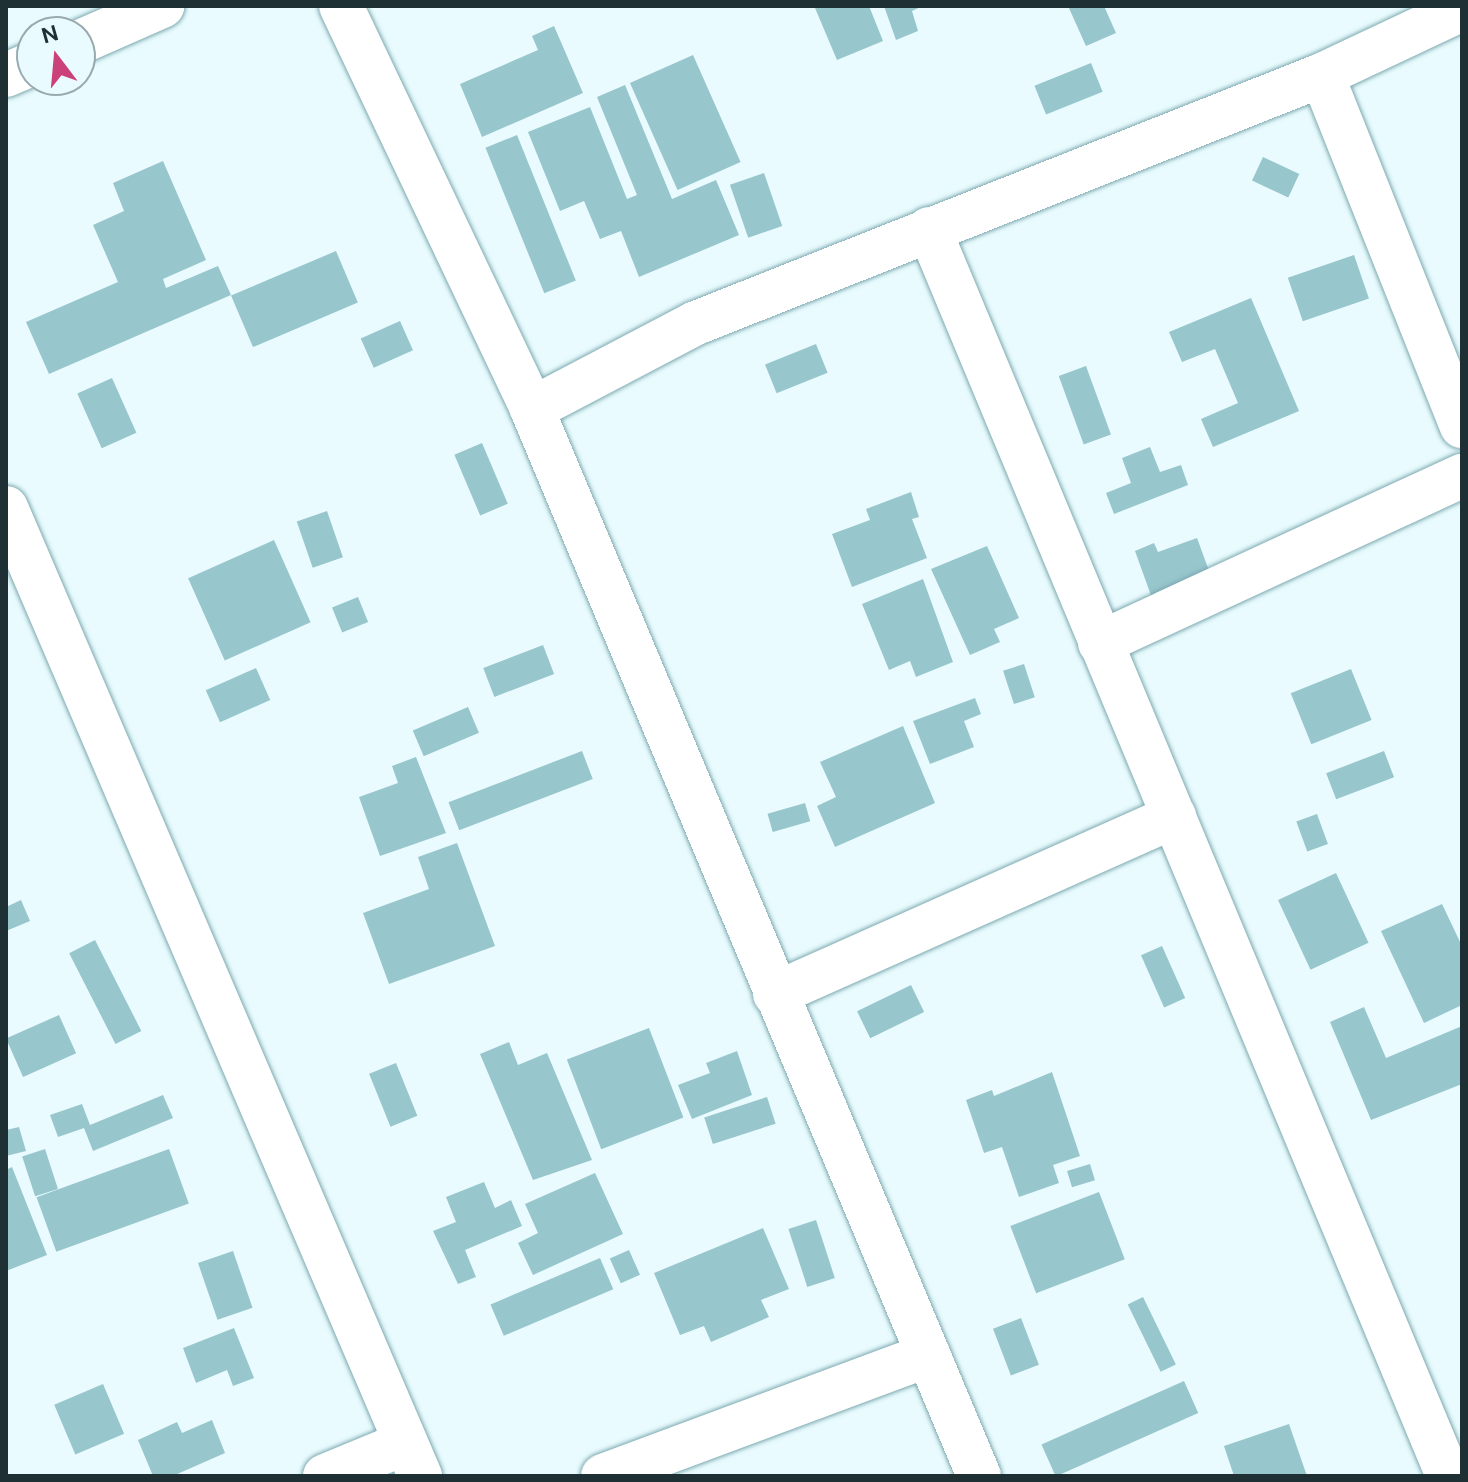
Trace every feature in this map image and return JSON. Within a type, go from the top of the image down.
[{"type":"street","points":[[96,35],[162,6]]},
{"type":"street","points":[[341,6],[532,409],[979,1476]]},
{"type":"street","points":[[532,409],[696,323],[1322,75],[1462,9]]},
{"type":"street","points":[[1322,75],[1462,426]]},
{"type":"street","points":[[929,229],[1448,1476]]},
{"type":"street","points":[[1100,643],[1462,476]]},
{"type":"street","points":[[6,508],[412,1460],[325,1476]]},
{"type":"street","points":[[775,994],[1174,816]]},
{"type":"street","points":[[603,1476],[928,1355]]},
{"type":"building","points":[[869,6],[883,41],[837,60],[815,8]]},
{"type":"building","points":[[884,6],[923,6],[912,11],[918,31],[896,40]]},
{"type":"building","points":[[1068,6],[1104,6],[1116,33],[1086,46]]},
{"type":"building","points":[[554,26],[583,93],[482,137],[460,84],[538,50],[532,36]]},
{"type":"building","points":[[693,55],[741,162],[678,190],[630,83]]},
{"type":"building","points":[[1091,63],[1103,92],[1046,115],[1034,86]]},
{"type":"building","points":[[625,85],[672,199],[716,180],[739,235],[639,277],[621,231],[600,239],[584,201],[560,211],[528,132],[590,107],[627,199],[637,195],[597,97]]},
{"type":"building","points":[[517,135],[576,281],[544,293],[485,148]]},
{"type":"building","points":[[1263,157],[1299,174],[1288,197],[1252,181]]},
{"type":"building","points":[[163,161],[206,260],[163,279],[166,288],[218,266],[231,295],[49,374],[26,322],[118,282],[93,225],[124,211],[113,183]]},
{"type":"building","points":[[764,173],[782,226],[748,238],[730,185]]},
{"type":"building","points":[[336,251],[358,303],[253,347],[231,296]]},
{"type":"building","points":[[1354,255],[1369,298],[1303,321],[1288,278]]},
{"type":"building","points":[[1251,298],[1299,411],[1213,447],[1201,419],[1238,403],[1215,349],[1182,362],[1169,332]]},
{"type":"building","points":[[400,321],[413,350],[374,368],[361,338]]},
{"type":"building","points":[[816,344],[828,373],[777,393],[765,365]]},
{"type":"building","points":[[1086,366],[1111,435],[1084,445],[1059,376]]},
{"type":"building","points":[[112,378],[136,433],[102,448],[77,393]]},
{"type":"building","points":[[482,443],[508,504],[480,515],[454,455]]},
{"type":"building","points":[[1150,447],[1160,472],[1181,465],[1188,485],[1114,514],[1106,493],[1131,483],[1122,458]]},
{"type":"building","points":[[911,492],[919,517],[912,519],[927,558],[852,587],[832,534],[870,520],[866,509]]},
{"type":"building","points":[[327,511],[343,557],[313,568],[297,521]]},
{"type":"building","points":[[1197,538],[1212,579],[1153,601],[1135,551],[1154,543],[1158,552]]},
{"type":"building","points":[[274,540],[311,622],[225,660],[188,578]]},
{"type":"building","points":[[987,546],[1019,618],[994,629],[1000,642],[970,655],[931,569]]},
{"type":"building","points":[[923,579],[953,662],[916,677],[910,661],[889,670],[862,604]]},
{"type":"building","points":[[358,597],[368,622],[342,633],[332,607]]},
{"type":"building","points":[[543,645],[554,674],[494,697],[483,668]]},
{"type":"building","points":[[1024,664],[1035,697],[1014,704],[1003,671]]},
{"type":"building","points":[[256,668],[270,700],[220,722],[206,690]]},
{"type":"building","points":[[1351,669],[1372,720],[1311,744],[1291,693]]},
{"type":"building","points":[[975,698],[981,714],[964,721],[974,747],[930,764],[913,721]]},
{"type":"building","points":[[468,707],[479,733],[424,756],[413,730]]},
{"type":"building","points":[[903,726],[935,803],[835,847],[817,806],[836,797],[820,762]]},
{"type":"building","points":[[582,751],[593,779],[459,830],[448,802]]},
{"type":"building","points":[[1384,751],[1394,777],[1336,799],[1326,773]]},
{"type":"building","points":[[416,757],[446,833],[380,856],[359,797],[398,783],[392,766]]},
{"type":"building","points":[[805,803],[810,821],[773,832],[768,814]]},
{"type":"building","points":[[1317,814],[1328,844],[1307,852],[1296,822]]},
{"type":"building","points":[[457,843],[495,946],[389,984],[363,913],[429,889],[418,857]]},
{"type":"building","points":[[1336,873],[1369,943],[1311,970],[1278,900]]},
{"type":"building","points":[[21,900],[30,921],[6,931],[6,907]]},
{"type":"building","points":[[1442,904],[1462,946],[1462,1005],[1424,1023],[1381,931]]},
{"type":"building","points":[[95,940],[141,1031],[115,1044],[69,953]]},
{"type":"building","points":[[1162,946],[1185,998],[1164,1007],[1141,955]]},
{"type":"building","points":[[911,985],[924,1012],[870,1038],[857,1011]]},
{"type":"building","points":[[1364,1007],[1386,1058],[1462,1026],[1462,1084],[1371,1120],[1330,1022]]},
{"type":"building","points":[[59,1015],[76,1053],[23,1077],[6,1039]]},
{"type":"building","points":[[649,1028],[683,1118],[601,1149],[567,1060]]},
{"type":"building","points":[[509,1042],[518,1065],[547,1053],[592,1160],[533,1180],[480,1054]]},
{"type":"building","points":[[737,1051],[752,1095],[692,1119],[678,1085],[710,1073],[706,1063]]},
{"type":"building","points":[[396,1063],[417,1116],[390,1127],[369,1074]]},
{"type":"building","points":[[1052,1072],[1080,1156],[1053,1165],[1059,1183],[1019,1197],[1002,1147],[984,1153],[966,1100],[992,1090],[994,1096]]},
{"type":"building","points":[[163,1095],[173,1118],[93,1151],[84,1128],[58,1137],[50,1115],[82,1104],[90,1125]]},
{"type":"building","points":[[767,1097],[776,1124],[713,1144],[704,1117]]},
{"type":"building","points":[[19,1127],[26,1151],[6,1156],[6,1130]]},
{"type":"building","points":[[45,1149],[58,1189],[35,1196],[22,1156]]},
{"type":"building","points":[[169,1149],[189,1204],[56,1252],[37,1197]]},
{"type":"building","points":[[1090,1164],[1095,1180],[1072,1187],[1067,1171]]},
{"type":"building","points":[[12,1167],[47,1255],[6,1271],[6,1170]]},
{"type":"building","points":[[595,1173],[623,1234],[533,1275],[518,1243],[538,1233],[525,1204]]},
{"type":"building","points":[[484,1182],[495,1208],[511,1200],[522,1226],[465,1250],[476,1277],[458,1284],[433,1231],[456,1222],[446,1197]]},
{"type":"building","points":[[1099,1192],[1125,1259],[1036,1293],[1010,1226]]},
{"type":"building","points":[[816,1220],[835,1278],[807,1287],[788,1229]]},
{"type":"building","points":[[763,1228],[789,1289],[761,1300],[769,1317],[711,1342],[704,1326],[680,1335],[654,1273]]},
{"type":"building","points":[[629,1250],[640,1275],[621,1283],[610,1259]]},
{"type":"building","points":[[233,1251],[253,1308],[218,1320],[198,1263]]},
{"type":"building","points":[[600,1258],[613,1289],[504,1336],[490,1304]]},
{"type":"building","points":[[1143,1297],[1176,1364],[1161,1372],[1128,1304]]},
{"type":"building","points":[[1021,1318],[1039,1365],[1011,1375],[993,1329]]},
{"type":"building","points":[[234,1328],[254,1378],[233,1386],[227,1370],[196,1383],[183,1348]]},
{"type":"building","points":[[1184,1381],[1198,1413],[1057,1476],[1041,1444]]},
{"type":"building","points":[[103,1384],[124,1434],[75,1454],[54,1405]]},
{"type":"building","points":[[212,1420],[225,1453],[175,1475],[153,1476],[138,1440],[177,1422],[182,1433]]},
{"type":"building","points":[[1289,1424],[1307,1476],[1234,1476],[1224,1446]]}]
